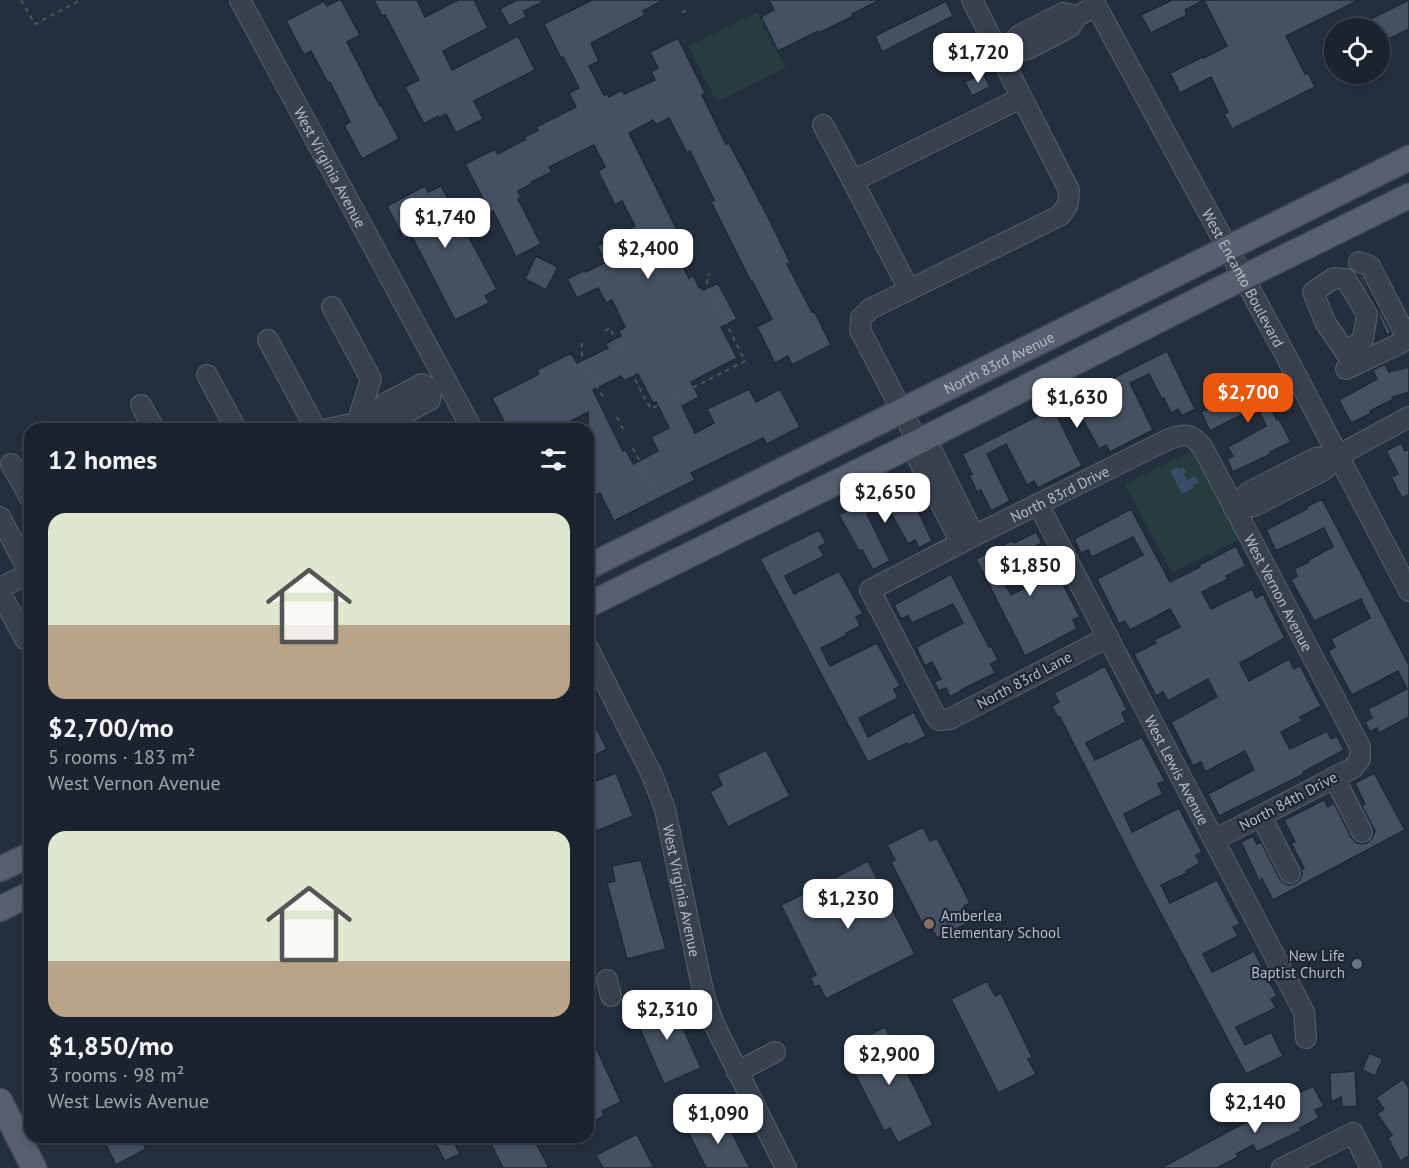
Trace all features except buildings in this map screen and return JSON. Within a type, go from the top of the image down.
[{"type":"main road","name":"North 83rd Avenue","points":[[594,564],[1409,158]]},
{"type":"main road","points":[[594,602],[1409,196]]},
{"type":"main road","points":[[0,869],[24,858]]},
{"type":"main road","points":[[0,909],[24,897]]},
{"type":"main road","points":[[0,1101],[34,1168]]},
{"type":"street","name":"West Virginia Avenue","points":[[240,0],[439,385],[468,423]]},
{"type":"street","points":[[967,539],[945,495],[932,451],[918,442],[860,330],[861,318],[870,309],[1061,215],[1068,204],[1069,190],[972,0]]},
{"type":"street","points":[[999,55],[1028,49],[1046,31],[1070,27],[1077,16],[1095,3]]},
{"type":"street","name":"West Encanto Boulevard","points":[[1095,3],[1339,455],[1409,591]]},
{"type":"street","points":[[853,181],[1021,98]]},
{"type":"street","points":[[823,125],[909,290]]},
{"type":"street","points":[[1346,361],[1401,343],[1406,336],[1370,266],[1359,262]]},
{"type":"street","points":[[332,307],[371,379],[364,422]]},
{"type":"street","points":[[268,340],[313,423]]},
{"type":"street","points":[[207,375],[233,423]]},
{"type":"street","points":[[359,423],[364,422],[386,403],[422,384],[439,385]]},
{"type":"street","points":[[141,405],[151,423]]},
{"type":"street","points":[[1234,508],[1254,506],[1282,484],[1324,470],[1339,455],[1409,417]]},
{"type":"street","name":"North 83rd Drive","points":[[939,720],[870,590],[1169,439],[1187,435]]},
{"type":"street","name":"West Vernon Avenue","points":[[1187,435],[1195,438],[1203,448],[1360,747],[1360,759]]},
{"type":"street","points":[[11,464],[24,487]]},
{"type":"street","name":"West Lewis Avenue","points":[[1038,504],[1304,1012],[1306,1038]]},
{"type":"street","points":[[0,517],[24,562]]},
{"type":"street","points":[[0,588],[24,575]]},
{"type":"street","points":[[0,595],[24,637]]},
{"type":"street","name":"North 83rd Lane","points":[[939,720],[950,719],[1108,637]]},
{"type":"street","name":"West Virginia Avenue","points":[[594,660],[652,775],[666,809],[705,998],[714,1024],[786,1168]]},
{"type":"street","name":"North 84th Drive","points":[[1214,840],[1353,768],[1360,759]]},
{"type":"street","points":[[1334,777],[1362,832]]},
{"type":"street","points":[[1261,816],[1290,873]]},
{"type":"street","points":[[737,1072],[775,1052]]},
{"type":"street","points":[[1282,1168],[1353,1133],[1371,1168]]},
{"type":"path","points":[[21,0],[35,24],[81,0]]},
{"type":"path","points":[[682,13],[686,10]]},
{"type":"path","points":[[605,331],[610,328],[651,409],[745,360],[707,284],[710,273]]},
{"type":"path","points":[[582,343],[580,350],[600,392],[607,397]]},
{"type":"path","points":[[617,417],[624,431]]},
{"type":"path","points":[[633,448],[652,486]]},
{"type":"green space","points":[[757,12],[786,68],[717,102],[688,46]]},
{"type":"green space","points":[[1193,450],[1242,538],[1172,573],[1125,484]]},
{"type":"water","points":[[1178,467],[1179,469],[1183,467],[1187,480],[1195,476],[1199,482],[1193,485],[1194,488],[1182,494],[1170,471]]},
{"type":"place","name":"Amberlea Elementary School","points":[[929,924]]},
{"type":"place","name":"New Life Baptist Church","points":[[1357,964]]}]
